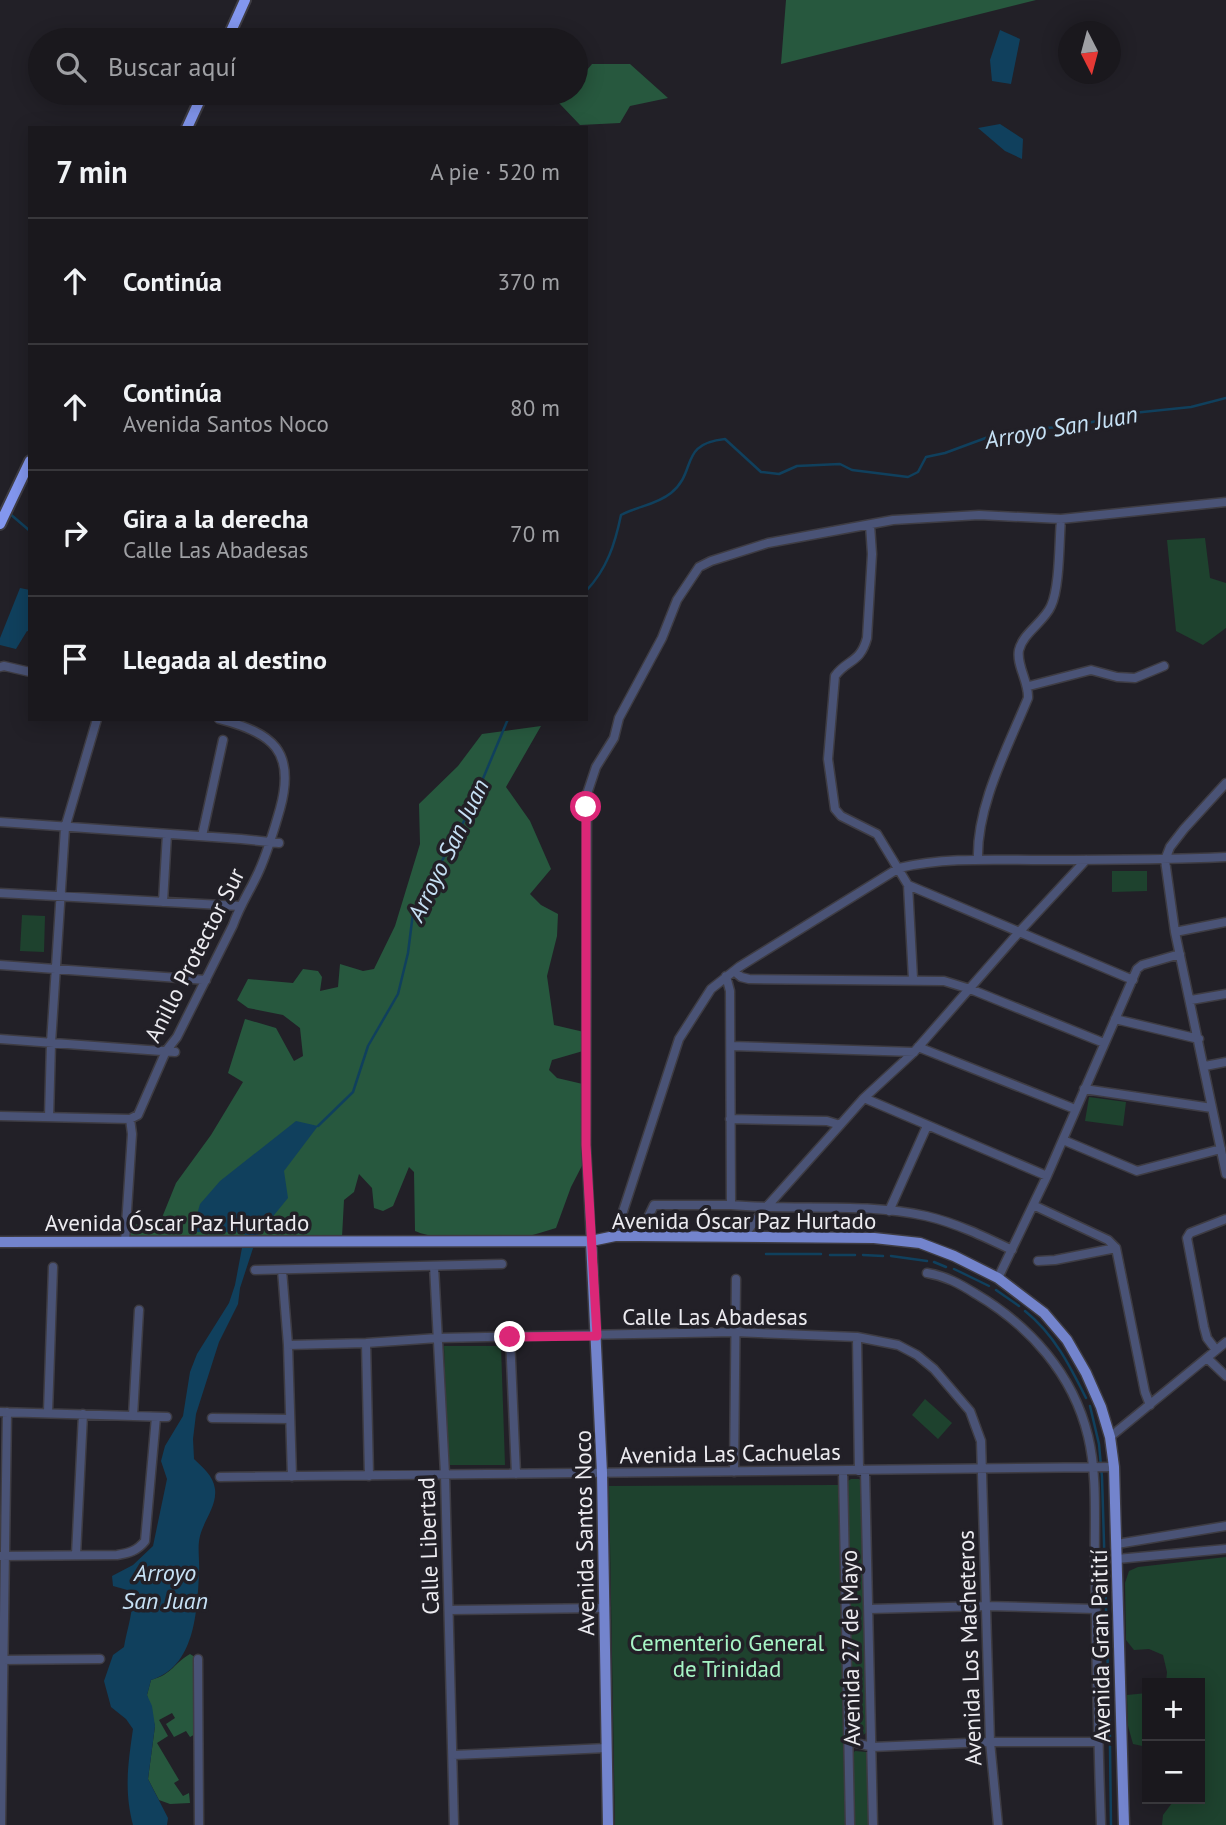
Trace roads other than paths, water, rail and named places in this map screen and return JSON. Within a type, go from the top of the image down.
[{"type":"highway","points":[[232,28],[245,0]]},
{"type":"highway","points":[[188,126],[198,105]]},
{"type":"highway","points":[[0,524],[28,465]]},
{"type":"main road","name":"Avenida Óscar Paz Hurtado","points":[[0,1242],[591,1241],[615,1236],[747,1233],[902,1239],[935,1248],[998,1278],[1044,1313],[1068,1340],[1101,1407],[1110,1437],[1110,1467]]},
{"type":"main road","name":"Avenida Santos Noco","points":[[591,1241],[603,1474],[608,1825]]},
{"type":"main road","name":"Avenida Gran Paitití","points":[[1110,1467],[1117,1544],[1124,1825]]},
{"type":"street","points":[[591,1241],[586,1145],[587,794],[590,780],[614,738],[619,718],[662,638],[677,600],[699,567],[768,543],[892,520],[979,515],[1061,519],[1226,502]]},
{"type":"street","points":[[978,860],[979,829],[1028,698],[1029,686],[1019,655],[1020,647],[1044,618],[1054,597],[1061,519]]},
{"type":"street","points":[[870,525],[872,554],[867,638],[857,659],[835,676],[828,759],[835,809],[841,816],[877,834],[908,885],[913,979]]},
{"type":"street","points":[[1029,686],[1091,670],[1117,677],[1135,678],[1164,666]]},
{"type":"street","points":[[0,667],[28,672]]},
{"type":"street","points":[[49,1117],[65,828],[96,721]]},
{"type":"street","name":"Anillo Protector Sur","points":[[130,1119],[138,1115],[233,925],[240,905],[275,843],[285,789],[283,759],[269,741],[247,727],[226,721]]},
{"type":"street","points":[[202,836],[223,740]]},
{"type":"street","points":[[1226,783],[1184,829],[1170,847],[1165,860],[1175,932],[1212,1108],[1222,1133],[1221,1149],[1226,1174]]},
{"type":"street","points":[[0,822],[275,843]]},
{"type":"street","points":[[163,902],[167,834]]},
{"type":"street","points":[[615,1236],[679,1039],[711,989],[730,973],[899,868],[923,862],[978,860],[1165,860],[1226,857]]},
{"type":"street","points":[[747,1233],[864,1098],[916,1049],[1086,860]]},
{"type":"street","points":[[908,885],[1133,980]]},
{"type":"street","points":[[0,893],[240,905]]},
{"type":"street","points":[[1175,932],[1226,922]]},
{"type":"street","points":[[998,1278],[1047,1176],[1137,969],[1142,965],[1180,954]]},
{"type":"street","points":[[0,965],[206,980]]},
{"type":"street","points":[[730,973],[749,979],[944,981],[1104,1043]]},
{"type":"street","points":[[730,973],[731,1205]]},
{"type":"street","points":[[1191,1000],[1226,994]]},
{"type":"street","points":[[1115,1019],[1199,1039]]},
{"type":"street","points":[[0,1039],[171,1052]]},
{"type":"street","points":[[731,1046],[916,1049],[1075,1109]]},
{"type":"street","points":[[1205,1066],[1226,1062]]},
{"type":"street","points":[[1084,1089],[1212,1108]]},
{"type":"street","points":[[864,1098],[1047,1176]]},
{"type":"street","points":[[0,1116],[130,1119],[132,1134],[125,1241]]},
{"type":"street","points":[[730,1119],[827,1121],[840,1125]]},
{"type":"street","points":[[889,1211],[927,1126]]},
{"type":"street","points":[[1063,1140],[1137,1171],[1221,1149]]},
{"type":"street","points":[[639,1236],[653,1205],[731,1205],[765,1210],[851,1208],[926,1216],[953,1224],[1012,1250]]},
{"type":"street","points":[[1033,1205],[1108,1240],[1116,1248],[1145,1392],[1150,1405]]},
{"type":"street","points":[[1216,1350],[1207,1338],[1204,1327],[1187,1238],[1190,1233],[1226,1219]]},
{"type":"street","points":[[1038,1261],[1116,1248]]},
{"type":"street","points":[[255,1270],[502,1264]]},
{"type":"street","name":"Calle Libertad","points":[[433,1266],[445,1474],[454,1825]]},
{"type":"street","points":[[48,1412],[52,1267]]},
{"type":"street","points":[[282,1270],[288,1345],[292,1477]]},
{"type":"street","points":[[928,1273],[955,1281],[1014,1319],[1047,1353],[1063,1377],[1078,1407],[1088,1437],[1094,1467],[1101,1825]]},
{"type":"street","points":[[734,1472],[736,1279]]},
{"type":"street","points":[[134,1416],[139,1310]]},
{"type":"street","name":"Calle Las Abadesas","points":[[288,1345],[438,1338],[734,1332],[857,1337],[898,1345],[917,1355],[950,1386],[970,1411],[977,1425],[981,1441],[982,1470]]},
{"type":"street","points":[[510,1337],[516,1474]]},
{"type":"street","name":"Avenida 27 de Mayo","points":[[857,1337],[869,1609],[873,1825]]},
{"type":"street","points":[[1110,1437],[1226,1342]]},
{"type":"street","points":[[366,1343],[369,1476]]},
{"type":"street","points":[[1207,1357],[1226,1376]]},
{"type":"street","points":[[1,1825],[4,1412],[167,1417]]},
{"type":"street","points":[[76,1555],[83,1414]]},
{"type":"street","points":[[2,1556],[117,1555],[133,1552],[145,1541],[156,1417]]},
{"type":"street","points":[[212,1418],[290,1419]]},
{"type":"street","name":"Avenida Las Cachuelas","points":[[220,1477],[1110,1467]]},
{"type":"street","name":"Avenida Los Macheteros","points":[[982,1470],[990,1742],[998,1825]]},
{"type":"street","name":"Avenida 27 de Mayo","points":[[843,1471],[850,1825]]},
{"type":"street","points":[[1117,1544],[1226,1526]]},
{"type":"street","points":[[1117,1559],[1226,1549]]},
{"type":"street","points":[[869,1609],[986,1606],[1096,1609]]},
{"type":"street","points":[[449,1610],[605,1608]]},
{"type":"street","points":[[2,1660],[100,1659]]},
{"type":"street","points":[[198,1659],[200,1825]]},
{"type":"street","points":[[849,1741],[872,1747],[990,1742],[1098,1742]]},
{"type":"street","points":[[453,1755],[607,1748]]},
{"type":"water","points":[[1000,30],[1020,39],[1011,84],[992,81],[990,60]]},
{"type":"water","points":[[1000,124],[1023,139],[1022,159],[1005,151],[978,128]]},
{"type":"water","points":[[20,588],[28,590],[28,631],[16,649],[0,645],[0,638]]},
{"type":"water","name":"Arroyo San Juan","points":[[296,1121],[318,1126],[284,1171],[288,1198],[257,1236],[240,1288],[238,1304],[219,1342],[196,1414],[194,1459],[210,1476],[215,1495],[199,1540],[195,1621],[185,1651],[166,1673],[151,1680],[147,1695],[155,1726],[148,1779],[168,1818],[167,1825],[133,1825],[128,1766],[133,1729],[126,1719],[111,1707],[104,1681],[113,1655],[124,1647],[132,1598],[131,1591],[113,1586],[112,1576],[133,1565],[153,1546],[167,1479],[161,1461],[165,1446],[183,1416],[190,1372],[197,1354],[229,1303],[235,1285],[245,1232],[192,1232],[200,1204],[220,1181]]},
{"type":"waterway","name":"Arroyo San Juan","points":[[588,588],[609,556],[621,515],[671,493],[679,485],[694,452],[710,442],[725,439],[761,472],[779,474],[797,466],[840,464],[852,470],[908,477],[918,472],[926,457],[991,436],[1017,430],[1074,426],[1133,413],[1191,407],[1226,398]]},
{"type":"waterway","name":"Arroyo San Juan","points":[[9,513],[28,529]]},
{"type":"waterway","name":"Arroyo San Juan","points":[[318,1126],[353,1092],[368,1046],[398,994],[408,953],[413,913],[469,812],[507,721]]},
{"type":"waterway","points":[[766,1254],[821,1254]]},
{"type":"waterway","points":[[830,1255],[855,1255]]},
{"type":"waterway","points":[[863,1255],[883,1256]]},
{"type":"waterway","points":[[891,1256],[927,1261]]},
{"type":"waterway","points":[[934,1262],[946,1267]]},
{"type":"waterway","points":[[954,1269],[989,1286]]},
{"type":"waterway","points":[[996,1290],[1019,1306]]},
{"type":"waterway","points":[[1025,1311],[1053,1340],[1086,1398]]},
{"type":"waterway","points":[[1090,1406],[1099,1444],[1102,1477],[1110,1738]]},
{"type":"waterway","points":[[1110,1746],[1111,1825]]},
{"type":"park label","name":"Cementerio General de Trinidad","points":[[727,1655]]}]
